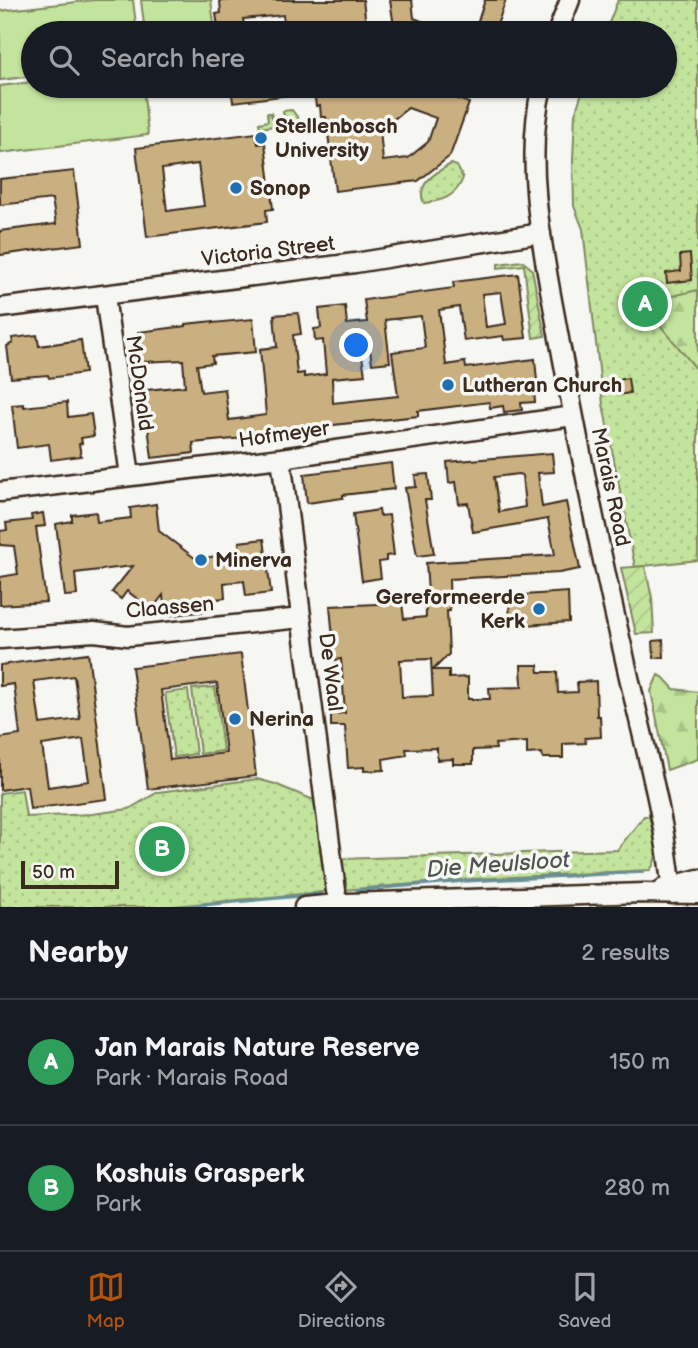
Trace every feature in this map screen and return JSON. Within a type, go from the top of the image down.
[{"type":"street","points":[[562,21],[570,0]]},
{"type":"street","name":"Marais Road","points":[[539,98],[536,158],[541,233],[573,416],[657,801],[671,890]]},
{"type":"street","name":"Victoria Street","points":[[0,308],[355,263],[541,233]]},
{"type":"street","name":"McDonald","points":[[105,296],[130,476]]},
{"type":"street","name":"Hofmeyer","points":[[0,492],[281,458],[573,416]]},
{"type":"street","name":"De Waal","points":[[281,458],[302,618],[332,901]]},
{"type":"street","name":"Claassen","points":[[0,639],[94,632],[128,636],[302,618]]},
{"type":"street","points":[[671,890],[698,879]]},
{"type":"street","points":[[304,907],[332,901],[644,893],[671,890],[698,894]]},
{"type":"green space","points":[[94,0],[133,0],[136,21],[21,21],[21,77],[0,80],[0,11]]},
{"type":"green space","points":[[141,0],[211,0],[214,21],[144,21]]},
{"type":"green space","points":[[618,0],[698,0],[698,560],[635,567],[603,404],[583,229],[574,206],[575,114],[580,98],[677,98],[677,21],[610,21]]},
{"type":"green space","points":[[21,83],[21,98],[144,98],[148,135],[0,153],[0,86]]},
{"type":"green space","points":[[292,110],[301,122],[260,128],[259,123],[268,121],[267,113],[271,113],[273,121],[284,119],[283,111]]},
{"type":"green space","points":[[451,164],[457,166],[463,178],[456,190],[442,199],[424,203],[422,190],[425,185],[433,175]]},
{"type":"green space","points":[[522,261],[532,269],[545,336],[533,338],[524,265],[498,268],[498,264]]},
{"type":"green space","points":[[698,290],[698,371],[646,308],[668,297]]},
{"type":"green space","points":[[645,566],[652,598],[654,633],[636,634],[621,568]]},
{"type":"green space","points":[[658,675],[674,689],[698,692],[698,759],[667,770],[651,691]]},
{"type":"green space","points":[[215,687],[223,751],[200,754],[192,689]]},
{"type":"green space","points":[[188,690],[196,754],[174,757],[165,693]]},
{"type":"green space","points":[[257,779],[311,799],[317,798],[327,886],[323,892],[163,907],[0,907],[0,793],[22,790],[26,817],[92,814],[129,809],[158,792]]},
{"type":"green space","points":[[644,816],[649,816],[656,844],[654,864],[650,870],[473,879],[343,890],[340,859],[617,850]]},
{"type":"building","points":[[363,0],[366,21],[284,21],[283,15],[243,21],[217,21],[216,14],[221,13],[220,1]]},
{"type":"building","points":[[390,0],[412,0],[414,18],[422,21],[393,21]]},
{"type":"building","points":[[485,0],[506,0],[498,21],[478,21]]},
{"type":"building","points":[[232,98],[266,98],[233,102]]},
{"type":"building","points":[[315,98],[455,98],[469,103],[450,156],[418,181],[335,191],[326,117],[321,117],[320,105],[316,106]],"holes":[[[408,108],[436,118],[428,142],[408,158],[383,161],[380,130]]]},
{"type":"building","name":"Sonop","points":[[256,133],[258,144],[265,143],[273,209],[266,210],[267,222],[147,237],[136,148]],"holes":[[[198,164],[204,206],[167,211],[162,169]]]},
{"type":"building","points":[[74,171],[83,244],[0,255],[0,231],[56,224],[52,199],[0,205],[0,179]]},
{"type":"building","points":[[690,254],[692,280],[667,283],[666,273],[681,271],[680,255]]},
{"type":"building","points":[[518,274],[526,338],[504,340],[503,336],[464,341],[459,307],[439,310],[446,365],[465,362],[466,368],[535,359],[535,402],[521,403],[522,410],[504,412],[503,406],[490,408],[489,402],[418,411],[418,416],[286,430],[286,433],[267,435],[268,439],[255,441],[254,437],[193,443],[194,453],[152,458],[145,402],[148,401],[147,390],[185,386],[183,360],[142,362],[138,332],[186,324],[253,319],[256,352],[212,356],[213,363],[197,365],[201,392],[225,389],[229,420],[266,415],[260,349],[277,347],[274,315],[298,313],[301,334],[293,335],[297,374],[304,373],[304,377],[326,374],[323,340],[315,341],[314,329],[321,328],[319,309],[345,306],[347,324],[367,322],[364,300],[454,288],[453,282]],"holes":[[[501,292],[506,324],[486,327],[482,294]],[[421,316],[425,348],[392,352],[398,396],[333,403],[332,378],[365,375],[362,356],[351,357],[348,338],[368,335],[372,364],[390,362],[385,320]]]},
{"type":"building","points":[[37,335],[39,346],[81,340],[85,373],[49,378],[48,375],[11,378],[7,346],[13,343],[12,338]]},
{"type":"building","points":[[628,378],[630,393],[618,395],[617,380]]},
{"type":"building","points":[[67,402],[68,417],[91,414],[94,436],[81,438],[81,456],[51,460],[49,444],[17,448],[12,405],[24,404],[24,407]]},
{"type":"building","points":[[552,453],[554,472],[538,473],[542,507],[566,502],[580,569],[559,573],[449,579],[449,654],[433,670],[449,670],[449,678],[468,677],[468,699],[490,699],[489,688],[522,687],[521,665],[538,665],[539,672],[557,672],[558,693],[578,692],[577,682],[596,681],[597,716],[600,716],[601,737],[585,738],[586,743],[563,744],[563,758],[543,758],[542,753],[527,754],[527,742],[495,744],[496,749],[473,750],[473,764],[453,764],[453,759],[437,760],[437,748],[406,749],[407,755],[383,759],[384,770],[364,771],[364,767],[348,768],[345,726],[331,726],[331,714],[345,713],[341,659],[335,660],[330,606],[402,603],[404,619],[426,617],[426,563],[555,555],[548,519],[473,532],[468,503],[459,504],[456,482],[449,483],[447,462]],"holes":[[[522,475],[525,507],[499,512],[494,477]],[[431,659],[433,696],[402,697],[400,660]]]},
{"type":"building","points":[[391,463],[394,489],[343,495],[343,498],[307,503],[304,474]]},
{"type":"building","points":[[428,474],[431,500],[425,500],[434,554],[417,556],[405,488],[416,487],[415,475]]},
{"type":"building","name":"Minerva","points":[[156,504],[159,531],[196,559],[240,553],[239,542],[264,539],[271,593],[246,596],[244,581],[224,583],[225,598],[206,600],[207,611],[165,616],[163,595],[146,617],[138,611],[144,604],[127,591],[121,599],[112,592],[133,566],[75,573],[77,595],[65,596],[56,524],[72,521],[72,515],[96,512],[97,522],[131,518],[130,508]]},
{"type":"building","points":[[379,510],[380,516],[389,515],[394,555],[386,556],[386,561],[379,562],[381,578],[362,581],[353,514]]},
{"type":"building","points":[[43,513],[45,526],[36,527],[46,602],[0,605],[0,577],[18,574],[14,546],[0,545],[0,531],[7,530],[6,523],[32,520],[31,515]]},
{"type":"building","name":"Gereformeerde Kerk","points":[[568,592],[569,622],[510,626],[509,596]]},
{"type":"building","points":[[663,640],[664,657],[654,658],[653,641]]},
{"type":"building","points":[[88,653],[107,799],[30,809],[27,786],[0,790],[0,738],[20,735],[14,684],[0,686],[0,665]],"holes":[[[74,676],[80,719],[40,724],[34,681]],[[83,739],[89,781],[48,787],[42,745]]]},
{"type":"building","name":"Nerina","points":[[241,654],[256,776],[148,789],[132,667]],"holes":[[[217,683],[226,753],[170,760],[161,690]]]},
{"type":"waterway","name":"Die Meulsloot","points":[[357,890],[463,881],[642,872]]},
{"type":"waterway","name":"Die Meulsloot","points":[[178,907],[321,894]]},
{"type":"place","name":"Stellenbosch University","points":[[261,138]]},
{"type":"place","name":"Sonop","points":[[236,188]]},
{"type":"place","name":"Jan Marais Nature Reserve","points":[[645,304]]},
{"type":"place","name":"Lutheran Church","points":[[448,385]]},
{"type":"place","name":"Minerva","points":[[201,560]]},
{"type":"place","name":"Gereformeerde Kerk","points":[[539,609]]},
{"type":"place","name":"Nerina","points":[[235,719]]},
{"type":"place","name":"Koshuis Grasperk","points":[[162,849]]}]
